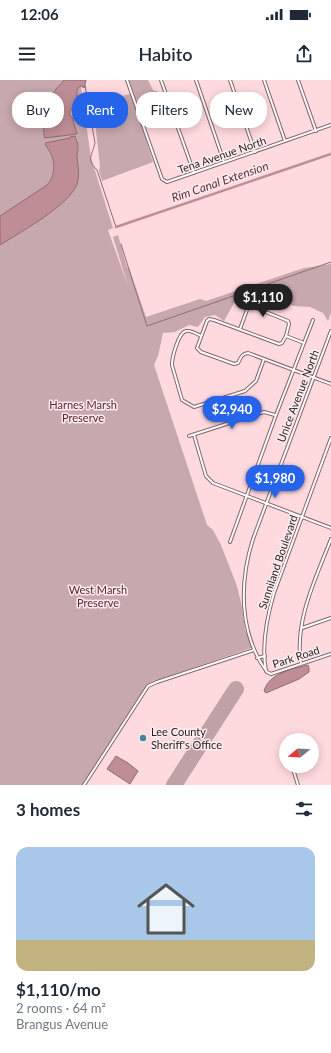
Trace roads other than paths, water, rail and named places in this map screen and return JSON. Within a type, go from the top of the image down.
[{"type":"street","name":"Tena Avenue North","points":[[127,80],[163,181],[169,182],[331,125]]},
{"type":"street","points":[[161,80],[194,173]]},
{"type":"street","points":[[196,80],[224,162]]},
{"type":"street","points":[[230,80],[255,152]]},
{"type":"street","points":[[264,80],[285,141]]},
{"type":"street","points":[[298,80],[316,130]]},
{"type":"street","points":[[240,329],[245,310],[251,306],[288,321],[289,324],[286,336],[282,343],[279,344],[214,320],[209,320],[197,348],[201,352],[234,364],[238,363],[241,356],[248,353],[331,384]]},
{"type":"street","points":[[230,542],[293,370],[313,320]]},
{"type":"street","points":[[201,336],[188,330],[180,335],[172,360],[172,365],[182,400],[194,408],[245,391],[256,381],[264,359]]},
{"type":"street","name":"Unice Avenue North","points":[[267,672],[257,658],[244,613],[244,585],[249,553],[331,331]]},
{"type":"street","points":[[286,336],[304,343]]},
{"type":"street","points":[[189,436],[264,412],[276,416]]},
{"type":"street","points":[[194,435],[206,476],[213,483],[331,528]]},
{"type":"street","name":"Sunniland Boulevard","points":[[267,672],[265,656],[266,634],[271,603],[331,438]]},
{"type":"street","points":[[301,664],[300,649],[302,628],[308,601],[331,539]]},
{"type":"street","points":[[302,628],[331,618]]},
{"type":"street","points":[[84,785],[148,686],[254,650]]},
{"type":"street","name":"Park Road","points":[[267,672],[271,674],[331,654]]},
{"type":"street","points":[[257,658],[265,656]]},
{"type":"street","points":[[294,773],[298,785]]},
{"type":"waterway","points":[[85,85],[95,143],[91,154],[91,160],[97,170],[116,227]]},
{"type":"waterway","name":"Rim Canal Extension","points":[[116,227],[331,154]]},
{"type":"waterway","points":[[121,244],[147,326],[331,262]]},
{"type":"place","name":"Lee County Sheriff's Office","points":[[143,738]]},
{"type":"park label","name":"Harnes Marsh Preserve","points":[[83,411]]},
{"type":"park label","name":"West Marsh Preserve","points":[[98,596]]}]
